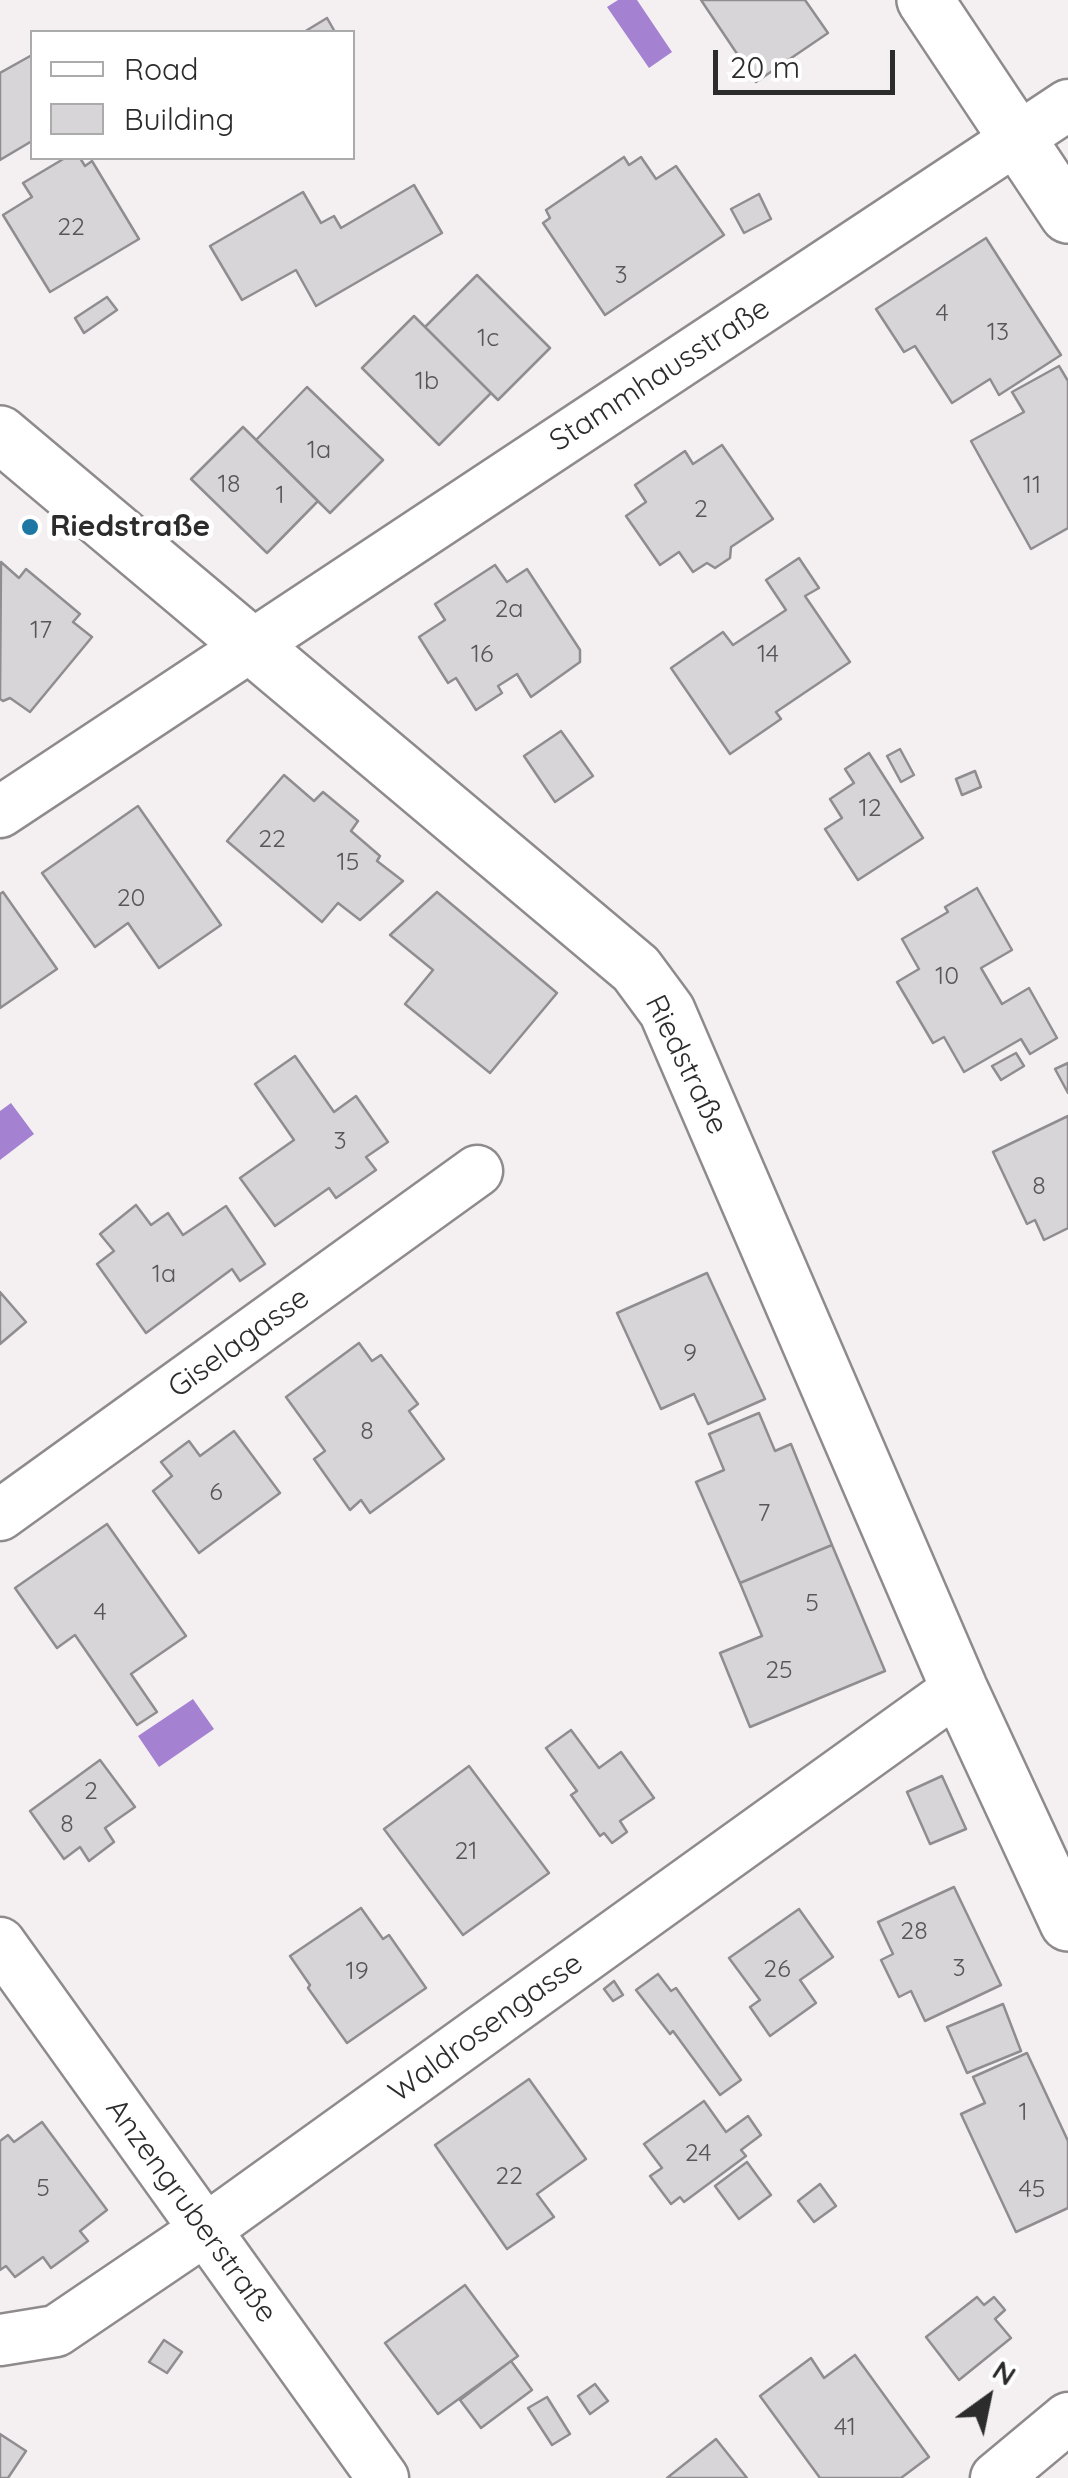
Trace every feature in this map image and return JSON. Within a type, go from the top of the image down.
[{"type":"street","points":[[925,0],[1053,119],[1068,215]]},
{"type":"street","name":"Stammhausstraße","points":[[0,812],[1053,119]]},
{"type":"street","name":"Riedstraße","points":[[0,434],[636,968],[667,1011],[958,1688],[1068,1923]]},
{"type":"street","name":"Giselagasse","points":[[0,1515],[478,1171]]},
{"type":"street","name":"Waldrosengasse","points":[[0,2340],[56,2331],[204,2230],[958,1688]]},
{"type":"street","name":"Anzengruberstraße","points":[[0,1943],[383,2478]]},
{"type":"street","points":[[996,2478],[1068,2418]]},
{"type":"shaded area","points":[[618,0],[637,0],[672,52],[649,68],[607,7]]},
{"type":"shaded area","points":[[11,1103],[34,1134],[0,1160],[0,1111]]},
{"type":"shaded area","points":[[193,1699],[214,1729],[159,1767],[138,1736]]},
{"type":"building","points":[[701,0],[805,0],[828,33],[756,82]]},
{"type":"building","points":[[327,18],[334,30],[307,30]]},
{"type":"building","points":[[30,56],[30,142],[0,160],[0,73]]},
{"type":"building","points":[[624,157],[629,165],[641,157],[656,179],[676,166],[724,235],[605,315],[543,223],[550,218],[546,210]]},
{"type":"building","points":[[62,160],[81,160],[85,166],[92,161],[139,239],[50,292],[3,215],[32,197],[23,183]]},
{"type":"building","points":[[414,185],[442,233],[316,306],[296,270],[242,300],[210,246],[303,192],[321,223],[334,216],[341,228]]},
{"type":"building","points":[[759,194],[771,219],[744,233],[731,209]]},
{"type":"building","points":[[986,238],[1061,355],[999,395],[990,379],[952,403],[915,346],[904,352],[876,309]]},
{"type":"building","points":[[477,275],[550,348],[498,400],[425,327]]},
{"type":"building","points":[[107,297],[117,310],[84,333],[75,318]]},
{"type":"building","points":[[414,316],[491,393],[439,445],[362,368]]},
{"type":"building","points":[[1059,366],[1068,381],[1068,528],[1031,549],[971,441],[1024,412],[1012,392]]},
{"type":"building","points":[[307,387],[383,460],[330,513],[256,440]]},
{"type":"building","points":[[243,427],[318,501],[267,553],[191,479]]},
{"type":"building","points":[[722,445],[773,519],[731,547],[730,558],[715,568],[707,563],[693,572],[679,552],[660,565],[626,516],[646,502],[635,485],[685,451],[693,464]]},
{"type":"building","points":[[799,558],[819,588],[805,596],[850,662],[776,712],[781,719],[730,754],[671,668],[723,632],[733,645],[786,610],[766,580]]},
{"type":"building","points":[[1,562],[19,578],[26,569],[80,614],[73,622],[92,637],[30,712],[10,698],[0,699]]},
{"type":"building","points":[[495,565],[507,582],[527,569],[580,650],[580,662],[531,697],[517,674],[498,686],[502,693],[476,710],[456,678],[448,683],[419,637],[445,620],[435,604]]},
{"type":"building","points":[[561,731],[593,776],[555,802],[524,756]]},
{"type":"building","points":[[900,749],[914,775],[901,782],[887,756]]},
{"type":"building","points":[[869,753],[923,838],[858,880],[825,829],[842,818],[830,799],[854,783],[845,769]]},
{"type":"building","points":[[975,771],[981,787],[962,795],[956,779]]},
{"type":"building","points":[[284,775],[314,801],[323,792],[358,821],[351,831],[380,856],[377,861],[403,881],[360,920],[338,903],[322,922],[227,841]]},
{"type":"building","points":[[138,806],[221,925],[159,968],[128,923],[95,947],[42,873]]},
{"type":"building","points":[[977,888],[1012,950],[981,968],[1002,1004],[1029,988],[1057,1038],[1030,1054],[1021,1039],[964,1072],[944,1037],[933,1043],[897,982],[919,969],[902,939],[948,912],[945,907]]},
{"type":"building","points":[[3,892],[57,969],[0,1008],[0,894]]},
{"type":"building","points":[[437,892],[557,993],[490,1073],[405,1004],[433,970],[390,935]]},
{"type":"building","points":[[1016,1053],[1024,1066],[1001,1080],[992,1066]]},
{"type":"building","points":[[295,1056],[334,1112],[356,1096],[388,1142],[366,1157],[376,1170],[336,1198],[329,1188],[275,1226],[240,1178],[294,1140],[255,1084]]},
{"type":"building","points":[[1068,1063],[1068,1093],[1055,1069]]},
{"type":"building","points":[[1068,1116],[1068,1228],[1044,1240],[1035,1220],[1027,1224],[993,1152]]},
{"type":"building","points":[[136,1205],[151,1225],[168,1213],[183,1235],[226,1206],[265,1264],[240,1281],[232,1269],[146,1333],[97,1264],[114,1251],[100,1234]]},
{"type":"building","points":[[707,1273],[765,1399],[708,1424],[694,1394],[661,1409],[617,1313]]},
{"type":"building","points":[[0,1292],[26,1322],[0,1344]]},
{"type":"building","points":[[359,1343],[372,1361],[381,1355],[418,1404],[409,1411],[444,1459],[370,1513],[361,1500],[350,1510],[314,1459],[325,1451],[286,1397]]},
{"type":"building","points":[[759,1413],[775,1451],[791,1444],[832,1545],[740,1583],[696,1482],[724,1470],[709,1434]]},
{"type":"building","points":[[234,1431],[280,1493],[199,1553],[153,1491],[172,1476],[161,1462],[189,1441],[200,1456]]},
{"type":"building","points":[[107,1524],[186,1636],[131,1674],[157,1712],[137,1725],[75,1635],[57,1648],[15,1588]]},
{"type":"building","points":[[832,1545],[885,1671],[750,1727],[720,1653],[762,1636],[740,1583]]},
{"type":"building","points":[[571,1730],[599,1768],[621,1752],[654,1798],[620,1821],[627,1832],[612,1843],[604,1833],[600,1836],[571,1795],[577,1791],[546,1748]]},
{"type":"building","points":[[100,1760],[135,1807],[105,1828],[114,1842],[89,1861],[80,1847],[64,1859],[30,1811]]},
{"type":"building","points":[[469,1766],[549,1873],[463,1935],[384,1829]]},
{"type":"building","points":[[942,1776],[966,1829],[930,1844],[907,1792]]},
{"type":"building","points":[[954,1887],[1001,1985],[925,2021],[911,1991],[899,1997],[881,1960],[893,1954],[878,1922]]},
{"type":"building","points":[[361,1908],[383,1939],[389,1935],[426,1988],[347,2043],[290,1956]]},
{"type":"building","points":[[799,1909],[833,1957],[800,1980],[816,2003],[770,2036],[750,2007],[760,2000],[729,1958]]},
{"type":"building","points":[[658,1974],[671,1991],[676,1988],[741,2080],[720,2095],[673,2031],[670,2034],[636,1990]]},
{"type":"building","points":[[614,1981],[623,1995],[613,2001],[604,1989]]},
{"type":"building","points":[[1003,2004],[1021,2051],[967,2073],[947,2027]]},
{"type":"building","points":[[1027,2053],[1068,2141],[1068,2208],[1016,2232],[961,2114],[985,2103],[973,2077]]},
{"type":"building","points":[[529,2079],[586,2159],[537,2194],[554,2217],[507,2249],[435,2145]]},
{"type":"building","points":[[704,2101],[726,2132],[748,2116],[761,2135],[741,2150],[746,2156],[684,2202],[680,2197],[671,2204],[650,2176],[662,2168],[644,2144]]},
{"type":"building","points":[[42,2122],[107,2210],[80,2231],[88,2241],[51,2268],[43,2257],[15,2277],[6,2266],[0,2270],[0,2141],[8,2135],[14,2142]]},
{"type":"building","points":[[747,2162],[771,2195],[739,2219],[715,2186]]},
{"type":"building","points":[[820,2184],[836,2206],[814,2222],[798,2201]]},
{"type":"building","points":[[465,2285],[518,2356],[438,2414],[385,2343]]},
{"type":"building","points":[[977,2297],[984,2305],[994,2297],[1005,2310],[995,2319],[1011,2338],[959,2380],[926,2337]]},
{"type":"building","points":[[164,2340],[182,2352],[167,2373],[149,2362]]},
{"type":"building","points":[[855,2355],[929,2457],[901,2478],[820,2478],[760,2396],[811,2358],[824,2378]]},
{"type":"building","points":[[511,2361],[532,2390],[481,2428],[460,2400]]},
{"type":"building","points":[[595,2384],[608,2401],[590,2414],[578,2396]]},
{"type":"building","points":[[547,2397],[570,2434],[552,2445],[528,2408]]},
{"type":"building","points":[[0,2434],[26,2451],[8,2478],[0,2478]]},
{"type":"building","points":[[716,2439],[747,2478],[667,2478]]},
{"type":"place","name":"Riedstraße","points":[[30,527]]}]
